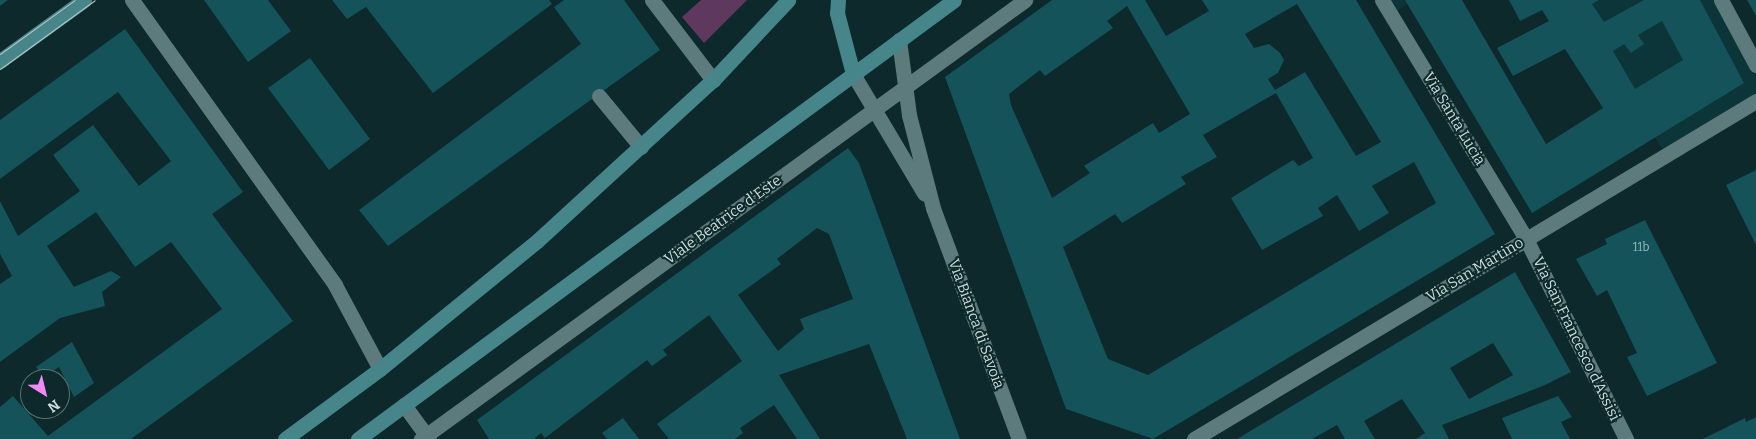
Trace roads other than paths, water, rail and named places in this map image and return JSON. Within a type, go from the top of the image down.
[{"type":"main road","points":[[0,61],[84,0]]},
{"type":"main road","points":[[285,439],[380,369],[537,242],[713,80],[788,0]]},
{"type":"main road","points":[[838,0],[837,13],[853,74]]},
{"type":"main road","points":[[358,439],[954,0]]},
{"type":"street","points":[[132,0],[335,285],[380,369]]},
{"type":"street","points":[[652,0],[713,80]]},
{"type":"street","name":"Viale Beatrice d'Este","points":[[426,438],[1025,0]]},
{"type":"street","name":"Via Santa Lucia","points":[[1382,0],[1526,239]]},
{"type":"street","points":[[1721,0],[1756,66]]},
{"type":"street","name":"Via Bianca di Savoia","points":[[899,40],[904,88],[933,208],[1019,439]]},
{"type":"street","name":"Via Bianca di Savoia","points":[[853,74],[933,208]]},
{"type":"street","points":[[599,96],[641,147]]},
{"type":"street","name":"Via San Martino","points":[[1194,439],[1756,100]]},
{"type":"street","name":"Via San Francesco d'Assisi","points":[[1526,239],[1626,439]]},
{"type":"street","points":[[404,405],[426,438]]},
{"type":"tram line","points":[[0,54],[75,0]]},
{"type":"tram line","points":[[0,69],[95,0]]}]
